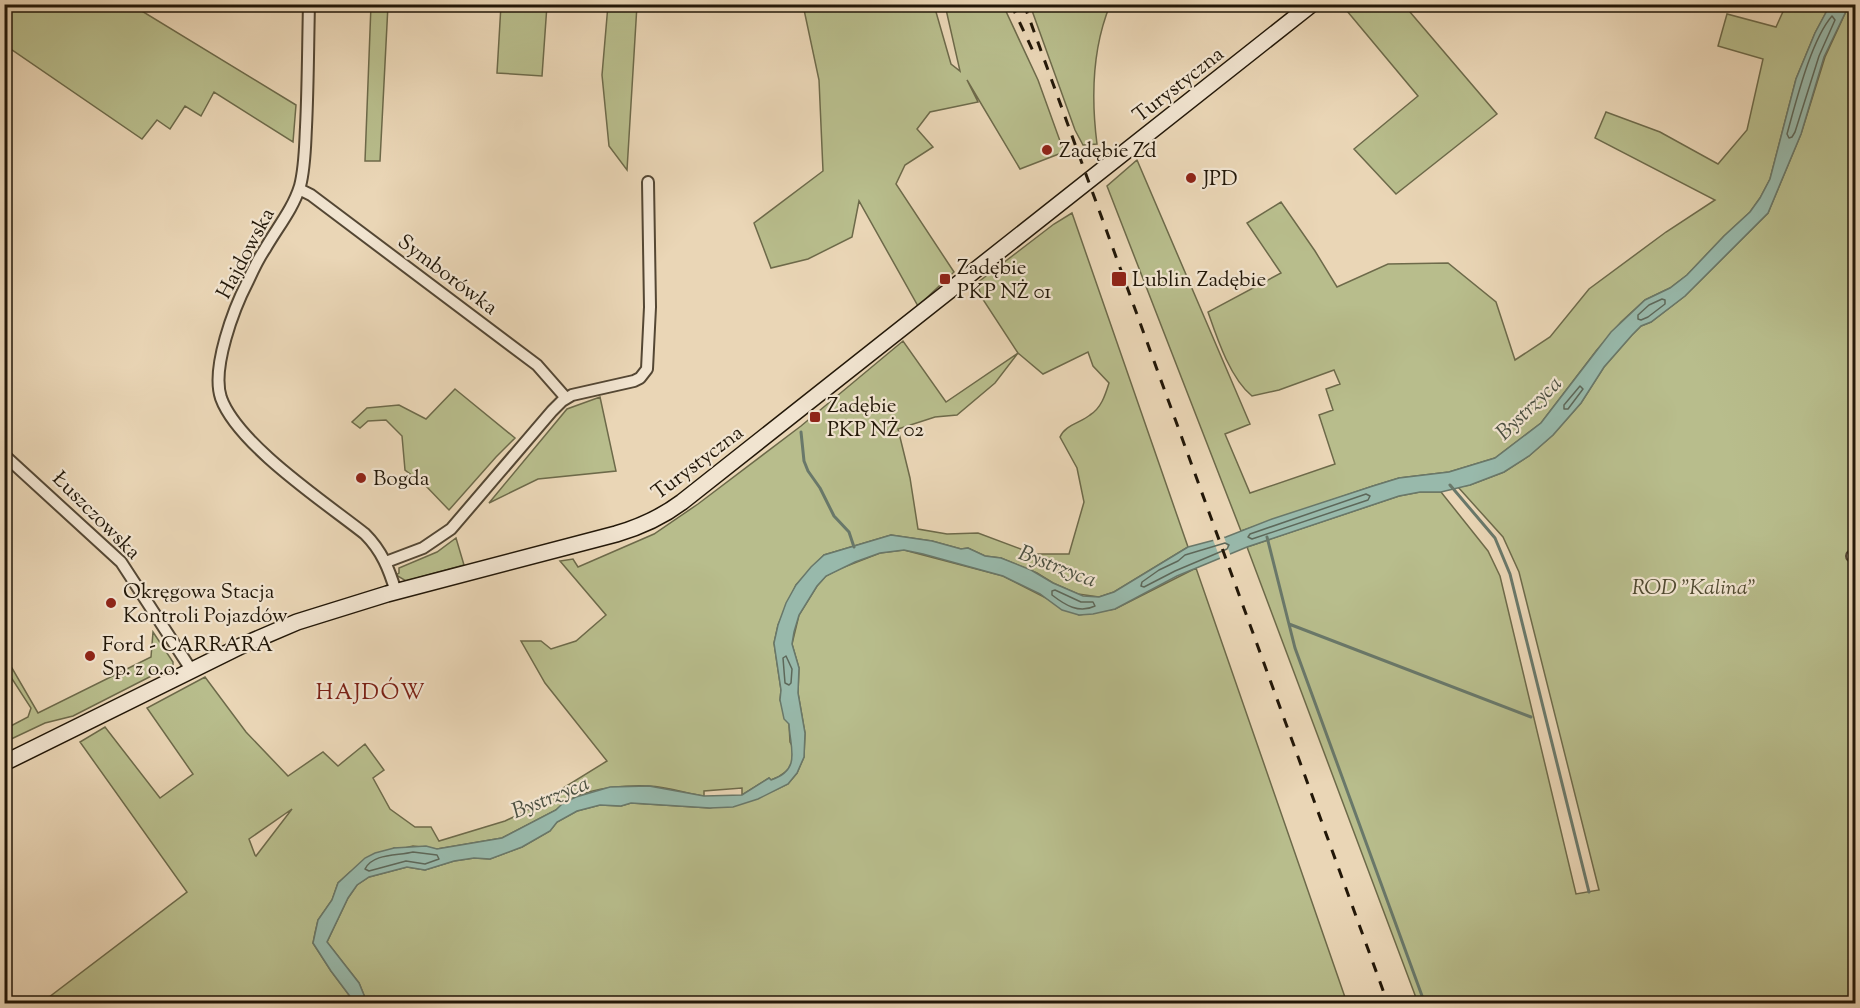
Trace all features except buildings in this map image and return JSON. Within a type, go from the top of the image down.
[{"type":"main road","name":"Turystyczna","points":[[4,763],[255,640],[297,622],[358,602],[616,534],[646,524],[667,513],[1312,4]]},
{"type":"street","name":"Hajdowska","points":[[309,4],[308,104],[303,174],[291,208],[265,248],[242,292],[231,322],[218,380],[221,399],[232,419],[244,433],[301,485],[365,534],[378,548],[386,562],[396,592]]},
{"type":"street","points":[[386,562],[423,548],[451,529],[537,428],[566,398],[586,391],[634,381],[640,378],[647,369],[650,307],[648,182]]},
{"type":"street","name":"Symborówka","points":[[299,189],[311,195],[537,365],[566,398]]},
{"type":"street","name":"Łuszczowska","points":[[4,455],[121,562],[192,671]]},
{"type":"green space","points":[[4,5],[132,5],[296,105],[293,142],[214,92],[201,116],[185,106],[170,129],[157,120],[142,139],[5,45]]},
{"type":"green space","points":[[371,5],[388,5],[380,161],[365,161]]},
{"type":"green space","points":[[501,5],[547,5],[542,76],[497,73]]},
{"type":"green space","points":[[608,5],[637,5],[627,170],[609,146],[602,75]]},
{"type":"green space","points":[[803,5],[934,5],[951,64],[960,71],[945,5],[1003,5],[1038,80],[1064,152],[1020,169],[967,80],[978,102],[930,112],[917,129],[933,147],[905,165],[896,184],[954,272],[918,306],[859,201],[852,237],[808,259],[771,268],[754,223],[823,171],[819,80]]},
{"type":"green space","points":[[1030,5],[1110,5],[1096,56],[1094,73],[1097,144],[1083,145],[1075,130]]},
{"type":"green space","points":[[1342,5],[1404,5],[1497,114],[1396,194],[1354,149],[1418,96]]},
{"type":"green space","points":[[1786,5],[1830,5],[1815,33],[1796,79],[1770,179],[1760,198],[1750,212],[1687,275],[1670,288],[1645,300],[1621,322],[1541,423],[1495,458],[1449,472],[1399,478],[1241,531],[1107,186],[1137,160],[1250,424],[1225,434],[1250,493],[1335,464],[1319,415],[1333,410],[1326,389],[1340,384],[1334,370],[1279,390],[1252,396],[1237,379],[1220,345],[1208,312],[1281,273],[1247,223],[1281,202],[1337,287],[1388,264],[1448,263],[1496,302],[1515,360],[1550,337],[1589,289],[1666,232],[1715,200],[1595,138],[1606,112],[1660,132],[1718,164],[1747,130],[1763,59],[1718,46],[1727,14],[1776,27]]},
{"type":"green space","name":"ROD \"Kalina\"","points":[[1849,5],[1855,5],[1855,1003],[1418,1003],[1247,547],[1399,496],[1420,492],[1441,492],[1488,551],[1500,576],[1576,894],[1599,890],[1519,572],[1503,537],[1458,487],[1470,485],[1504,472],[1529,456],[1553,435],[1581,403],[1604,367],[1632,335],[1641,326],[1651,322],[1685,296],[1768,213],[1801,134],[1825,57]]},
{"type":"green space","points":[[1072,213],[1188,547],[1114,592],[1099,597],[1078,594],[1001,558],[985,556],[968,548],[961,549],[932,541],[891,535],[824,555],[796,585],[778,625],[774,643],[781,690],[780,700],[789,724],[790,742],[793,747],[792,762],[788,770],[778,777],[771,780],[769,778],[742,795],[742,788],[704,791],[704,796],[649,786],[600,789],[576,797],[502,838],[437,849],[413,846],[394,848],[350,872],[338,883],[332,900],[318,920],[313,943],[355,1003],[40,1004],[187,892],[80,742],[105,727],[160,798],[193,774],[147,708],[205,677],[246,732],[288,776],[323,752],[338,766],[365,744],[384,770],[373,778],[390,809],[415,827],[431,827],[439,841],[505,821],[526,811],[607,761],[545,683],[521,641],[541,641],[551,649],[576,641],[606,615],[560,561],[573,559],[578,567],[654,534],[698,504],[801,426],[903,341],[946,402],[1018,353],[982,298],[977,283],[1054,224]],"holes":[[[1088,352],[1093,366],[1109,383],[1097,409],[1065,430],[1060,437],[1077,468],[1084,502],[1069,554],[1034,554],[978,533],[947,534],[918,529],[910,478],[898,429],[935,417],[957,415],[995,383],[1018,353],[1043,374]],[[292,809],[256,856],[249,839]]]},
{"type":"green space","points":[[455,389],[515,438],[449,510],[426,486],[405,470],[402,436],[386,420],[368,421],[360,428],[352,422],[367,408],[399,405],[426,419]]},
{"type":"green space","points":[[600,397],[616,471],[538,479],[489,503],[567,409]]},
{"type":"green space","points":[[456,538],[464,565],[406,581],[396,575],[399,573],[399,568],[437,552]]},
{"type":"green space","points":[[904,550],[1003,576],[1079,615],[1115,609],[1196,568],[1347,1003],[371,1003],[366,1000],[359,983],[327,942],[348,898],[357,885],[369,877],[407,867],[425,870],[454,861],[474,858],[490,859],[522,847],[550,831],[557,822],[577,811],[600,805],[621,806],[631,803],[710,808],[773,791],[788,784],[797,773],[804,757],[805,733],[798,693],[799,668],[792,644],[799,615],[826,576],[880,553]]},
{"type":"green space","points":[[153,632],[173,665],[73,716],[45,723],[9,740],[9,744],[5,746],[5,729],[28,717],[31,708],[5,668],[12,668],[38,713],[151,657]]},
{"type":"water","points":[[1830,5],[1849,5],[1824,57],[1801,134],[1768,213],[1685,296],[1651,322],[1641,326],[1604,367],[1581,403],[1553,435],[1529,456],[1504,472],[1470,485],[1441,492],[1420,492],[1399,496],[1247,547],[1177,576],[1115,609],[1093,614],[1079,615],[1062,610],[1040,594],[1003,576],[923,554],[904,550],[880,553],[855,562],[826,576],[799,615],[792,644],[799,668],[798,693],[805,733],[804,757],[797,773],[788,784],[758,799],[733,807],[710,808],[631,803],[621,806],[600,805],[577,811],[557,822],[550,831],[522,847],[490,859],[474,858],[454,861],[425,870],[407,867],[369,877],[357,885],[348,898],[327,942],[359,983],[366,1000],[371,1003],[355,1003],[313,943],[318,920],[332,900],[338,883],[365,858],[375,853],[394,848],[426,846],[437,849],[502,838],[556,810],[563,803],[610,787],[649,786],[704,796],[742,795],[769,778],[771,780],[781,776],[791,764],[792,750],[789,724],[784,719],[780,700],[781,690],[774,643],[786,603],[796,585],[824,555],[891,535],[932,541],[961,549],[968,548],[985,556],[1001,558],[1083,596],[1099,597],[1114,592],[1188,547],[1226,537],[1272,519],[1399,478],[1449,472],[1495,458],[1541,423],[1611,332],[1645,300],[1670,288],[1687,275],[1750,212],[1770,179],[1796,79],[1815,33]]},
{"type":"pier","points":[[1223,534],[1231,557],[1221,561],[1212,537]]},
{"type":"waterway","points":[[801,432],[804,461],[808,471],[820,488],[834,516],[849,532],[854,547]]},
{"type":"waterway","points":[[1450,485],[1495,538],[1510,574],[1589,892]]},
{"type":"waterway","points":[[1267,537],[1295,648],[1425,1004]]},
{"type":"waterway","points":[[1289,624],[1531,717]]},
{"type":"railway","points":[[1011,4],[1033,51]]},
{"type":"railway","points":[[1024,4],[1388,1004]]},
{"type":"place","name":"Zadębie Zd","points":[[1047,150]]},
{"type":"place","name":"JPD","points":[[1191,178]]},
{"type":"place","name":"Zadębie PKP NŻ 01","points":[[945,279]]},
{"type":"place","name":"Lublin Zadębie","points":[[1119,279]]},
{"type":"place","name":"Zadębie PKP NŻ 02","points":[[815,417]]},
{"type":"place","name":"Bogda","points":[[361,478]]},
{"type":"place","name":"Okręgowa Stacja Kontroli Pojazdów","points":[[111,603]]},
{"type":"place","name":"Ford - CARRARA Sp. z o.o.","points":[[90,656]]},
{"type":"district","name":"HAJDÓW","points":[[371,691]]},
{"type":"water label","name":"Bystrzyca","points":[[1528,407]]},
{"type":"water label","name":"Bystrzyca","points":[[1058,565]]},
{"type":"water label","name":"Bystrzyca","points":[[550,796]]}]
